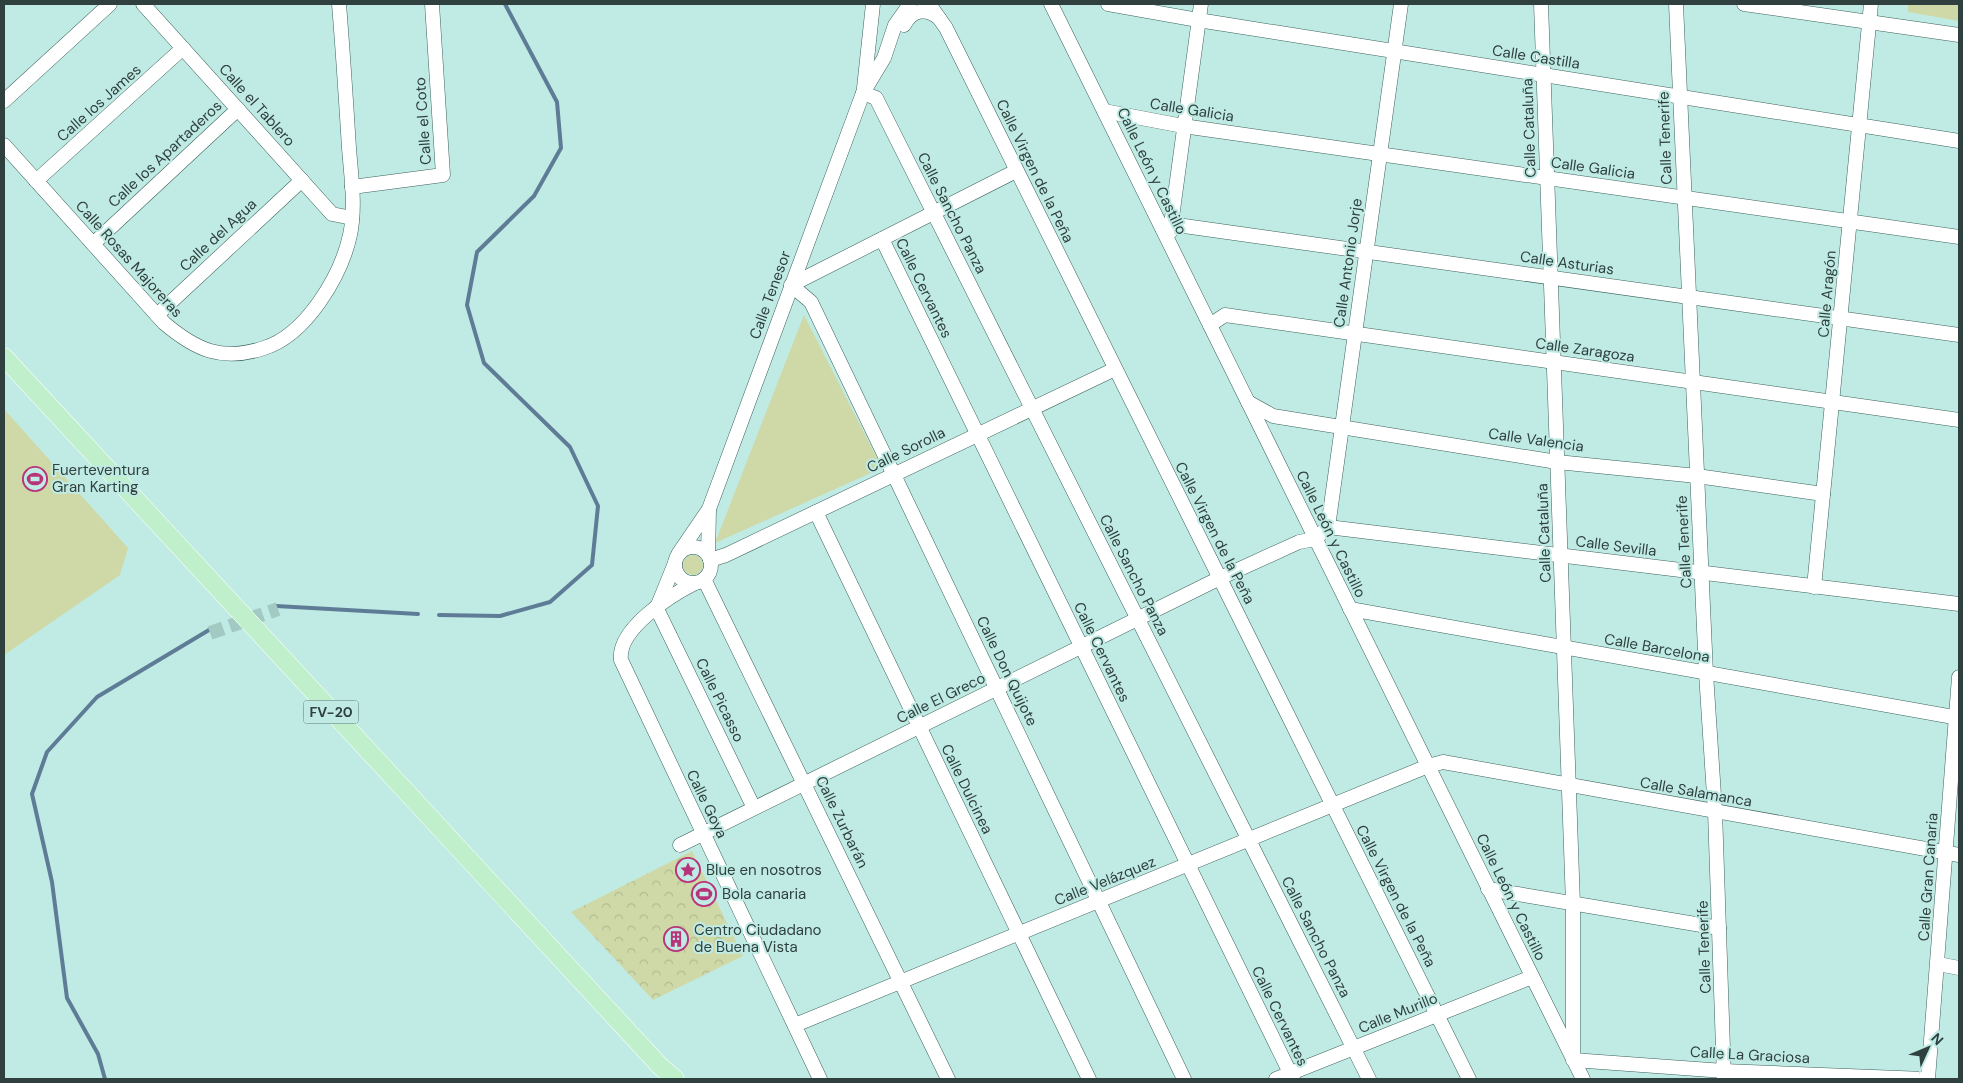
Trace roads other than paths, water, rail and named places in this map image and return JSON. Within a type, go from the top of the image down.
[{"type":"main road","name":"FV-20","points":[[4,357],[664,1073],[675,1079]]},
{"type":"street","points":[[4,101],[110,4]]},
{"type":"street","name":"Calle el Tablero","points":[[144,4],[332,214],[352,218]]},
{"type":"street","name":"Calle Rosas Majoreras","points":[[4,144],[157,315],[184,340],[206,351],[224,354],[251,353],[272,346],[294,330],[313,310],[327,291],[350,235],[352,187],[339,4]]},
{"type":"street","name":"Calle el Coto","points":[[352,187],[443,175],[432,4]]},
{"type":"street","name":"Calle Tenesor","points":[[864,93],[873,4]]},
{"type":"street","name":"Calle Tenesor","points":[[677,558],[709,509],[791,284],[864,93],[884,58],[895,25],[910,4]]},
{"type":"street","name":"Calle Virgen de la Peña","points":[[929,4],[940,18],[1470,1079]]},
{"type":"street","name":"Calle León y Castillo","points":[[1051,4],[1583,1079]]},
{"type":"street","name":"Calle Castilla","points":[[1108,4],[1959,141]]},
{"type":"street","points":[[1171,247],[1170,224],[1201,4]]},
{"type":"street","name":"Calle Antonio Jorje","points":[[1328,527],[1401,4]]},
{"type":"street","name":"Calle Cataluña","points":[[1541,4],[1574,904],[1573,1060]]},
{"type":"street","name":"Calle Tenerife","points":[[1676,4],[1706,673],[1715,811],[1724,1075]]},
{"type":"street","points":[[1744,4],[1959,35]]},
{"type":"street","name":"Calle Aragón","points":[[1814,586],[1871,4]]},
{"type":"street","points":[[884,58],[907,20],[915,12],[929,11],[940,18]]},
{"type":"street","name":"Calle los James","points":[[36,181],[184,48]]},
{"type":"street","name":"Calle Sancho Panza","points":[[864,93],[876,98],[1369,1079]]},
{"type":"street","name":"Calle los Apartaderos","points":[[93,244],[238,109]]},
{"type":"street","name":"Calle Galicia","points":[[1104,111],[1183,126],[1959,237]]},
{"type":"street","points":[[791,284],[1016,171]]},
{"type":"street","name":"Calle del Agua","points":[[157,315],[302,180]]},
{"type":"street","name":"Calle Asturias","points":[[1170,224],[1959,335]]},
{"type":"street","name":"Calle Cervantes","points":[[882,238],[1291,1076]]},
{"type":"street","name":"Calle Don Quijote","points":[[791,284],[811,302],[1184,1079]]},
{"type":"street","name":"Calle Zaragoza","points":[[1210,325],[1225,315],[1959,420]]},
{"type":"street","name":"Calle Sorolla","points":[[709,557],[726,555],[1115,368]]},
{"type":"street","name":"Calle Valencia","points":[[1248,402],[1274,416],[1557,462],[1697,476],[1823,494]]},
{"type":"street","name":"Calle Tenesor","points":[[709,509],[709,557]]},
{"type":"street","name":"Calle Dulcinea","points":[[816,512],[1089,1079]]},
{"type":"street","points":[[1316,539],[1328,527]]},
{"type":"street","name":"Calle Sevilla","points":[[1328,527],[1959,604]]},
{"type":"street","name":"Calle El Greco","points":[[680,844],[1220,578],[1299,542],[1316,539]]},
{"type":"street","points":[[690,547],[695,547],[709,557],[710,570],[700,581],[681,579],[677,574],[677,558],[690,547]]},
{"type":"street","name":"Calle Goya","points":[[657,606],[677,558]]},
{"type":"street","name":"Calle Goya","points":[[700,581],[657,606],[624,642],[620,653],[621,660],[820,1079]]},
{"type":"street","name":"Calle Zurbarán","points":[[700,581],[805,783],[948,1079]]},
{"type":"street","name":"Calle Picasso","points":[[657,606],[754,808]]},
{"type":"street","name":"Calle Barcelona","points":[[1350,609],[1958,718]]},
{"type":"street","name":"Calle Gran Canaria","points":[[1926,1079],[1938,964],[1953,854],[1959,676]]},
{"type":"street","name":"Calle Salamanca","points":[[1428,766],[1443,762],[1953,854]]},
{"type":"street","name":"Calle Velázquez","points":[[794,1026],[1428,766]]},
{"type":"street","points":[[1488,889],[1719,928]]},
{"type":"street","points":[[1938,964],[1959,968]]},
{"type":"street","name":"Calle Murillo","points":[[1276,1079],[1291,1076],[1353,1048],[1532,977]]},
{"type":"street","name":"Calle La Graciosa","points":[[1573,1060],[1724,1075],[1926,1079]]},
{"type":"waterway","points":[[439,615],[500,616],[550,602],[592,565],[598,506],[570,447],[484,363],[467,305],[477,252],[534,196],[561,148],[557,102],[505,4]]},
{"type":"waterway","points":[[276,606],[418,614]]},
{"type":"waterway","points":[[105,1079],[98,1054],[67,998],[52,882],[32,794],[47,752],[97,697],[209,630]]},
{"type":"tunnel","points":[[210,633],[278,609]]},
{"type":"place","name":"Fuerteventura Gran Karting","points":[[35,479]]},
{"type":"place","name":"Blue en nosotros","points":[[688,870]]},
{"type":"place","name":"Bola canaria","points":[[704,894]]},
{"type":"place","name":"Centro Ciudadano de Buena Vista","points":[[676,939]]}]
